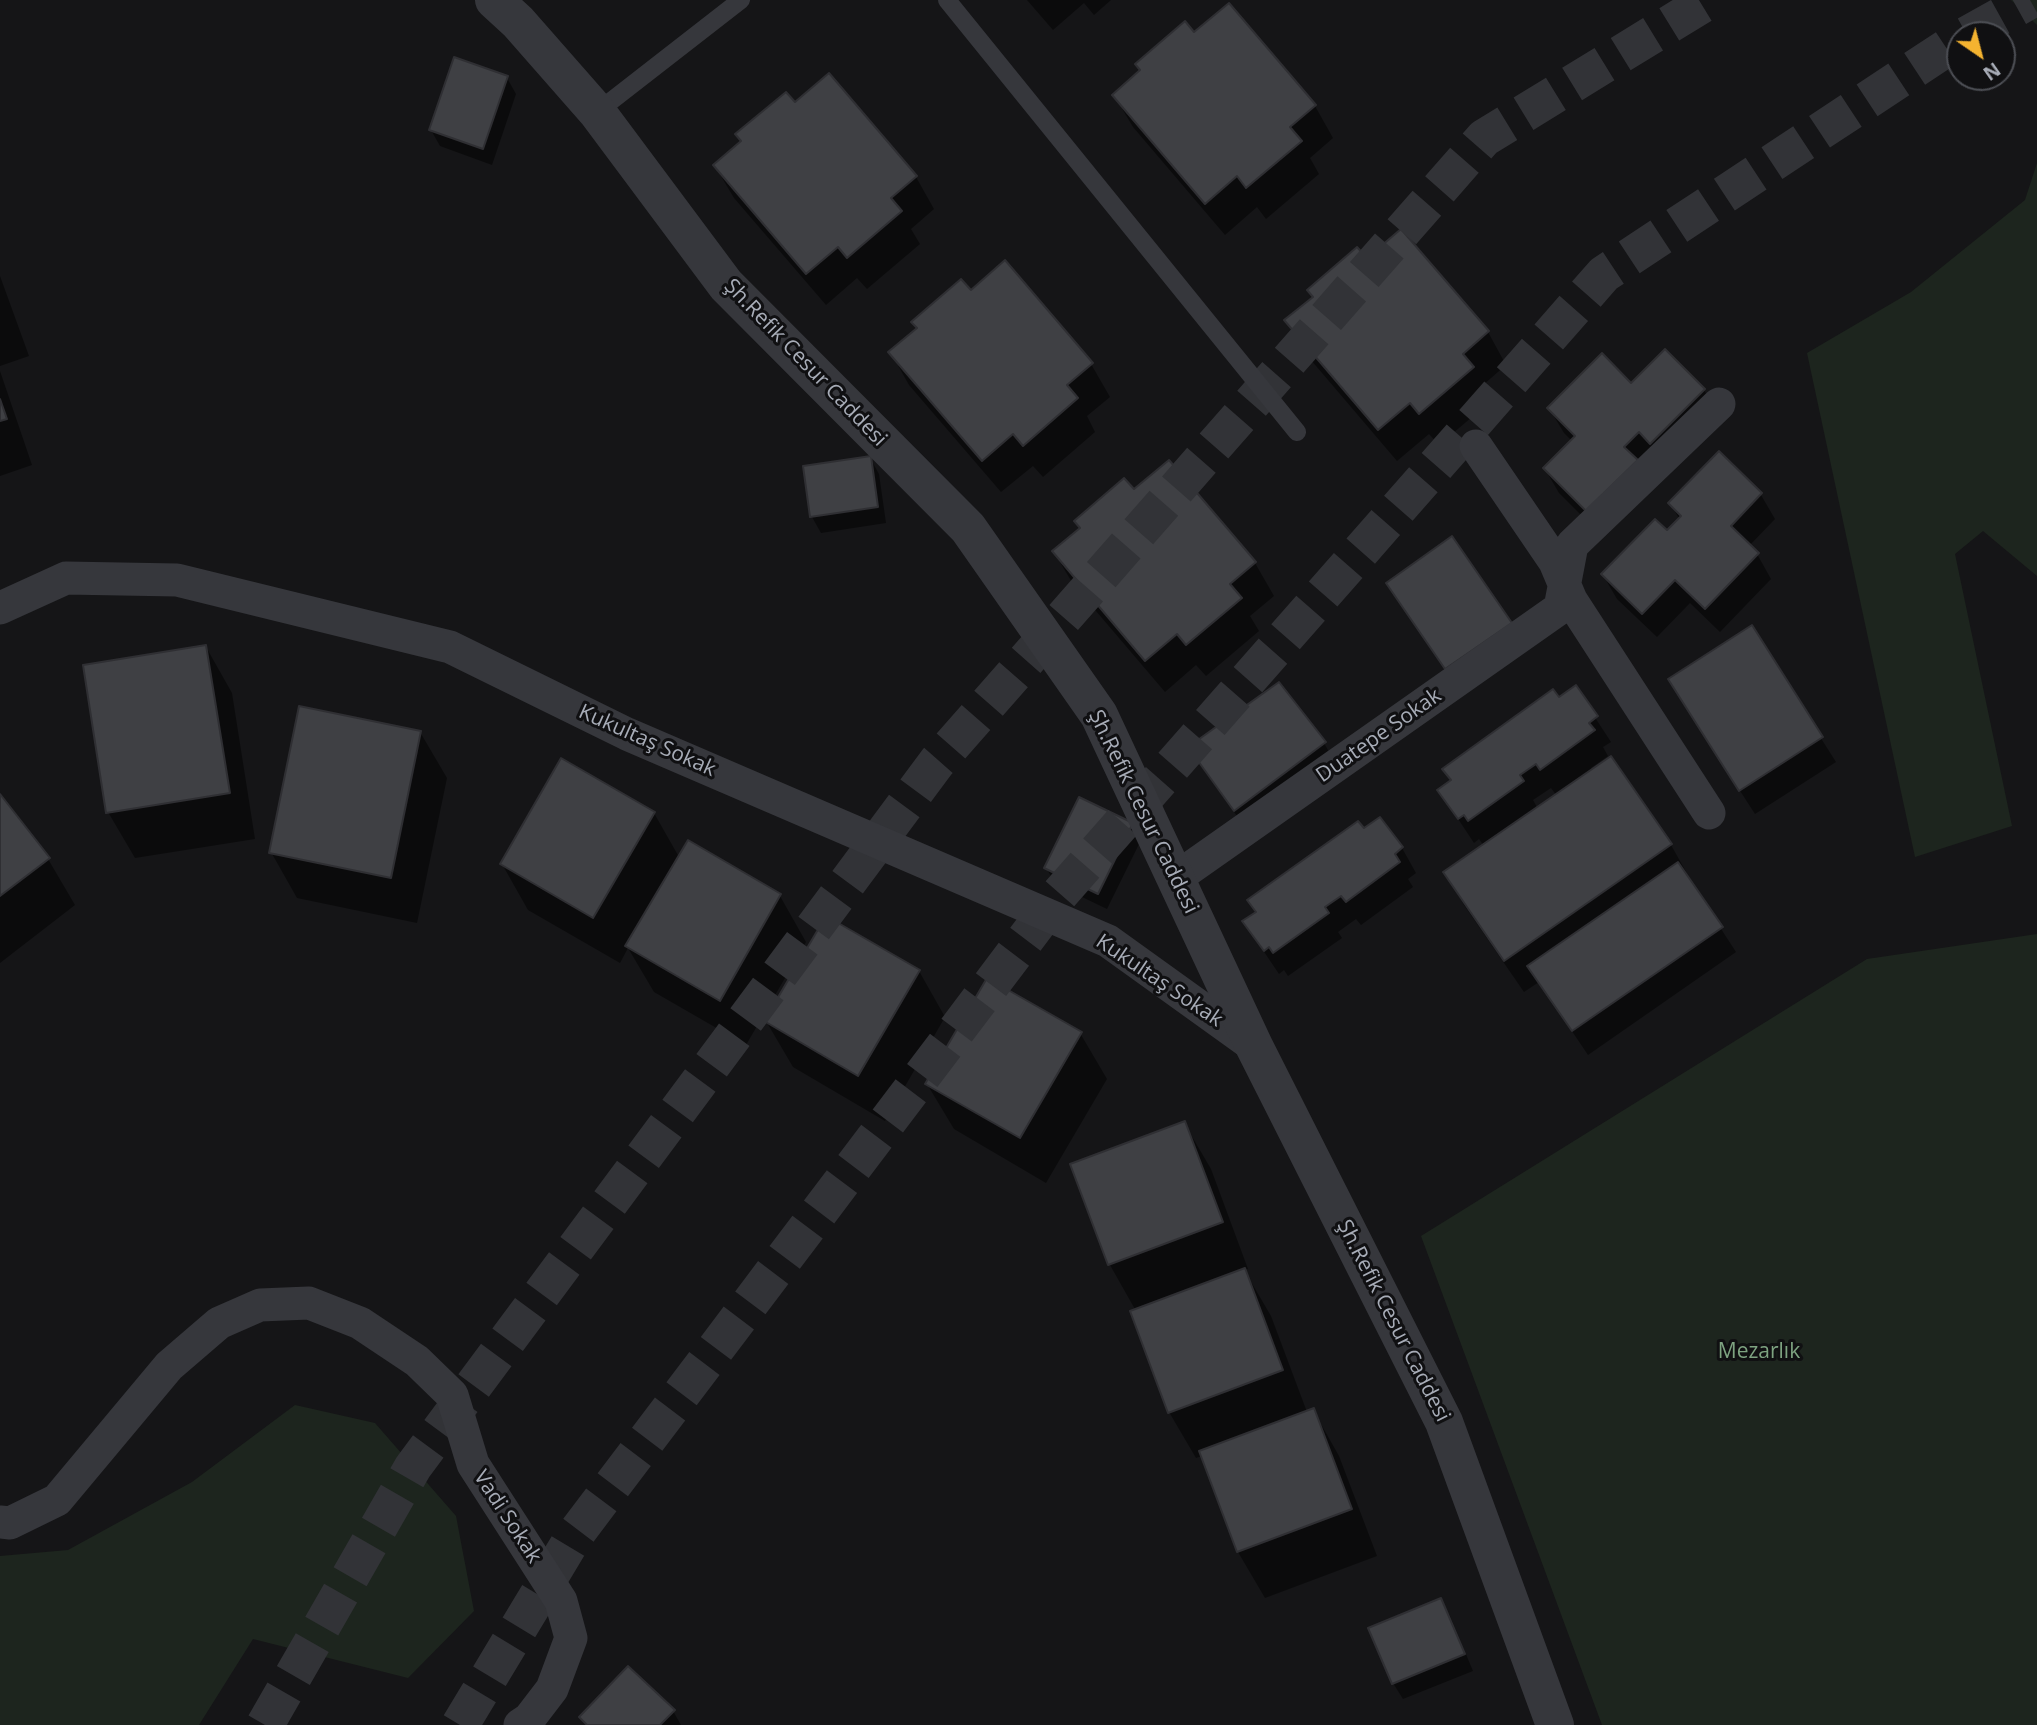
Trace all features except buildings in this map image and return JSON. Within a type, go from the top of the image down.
[{"type":"street","name":"Şh.Refik Cesur Caddesi","points":[[494,0],[518,22],[597,112],[726,285],[968,528],[1099,715],[1255,1046],[1444,1422],[1555,1725]]},
{"type":"street","name":"Duatepe Sokak","points":[[1176,878],[1560,608],[1572,545],[1719,404]]},
{"type":"street","points":[[1476,446],[1555,562],[1571,600],[1709,813]]},
{"type":"street","name":"Kukultaş Sokak","points":[[0,608],[66,578],[177,580],[450,648],[627,734],[1108,942],[1255,1046]]},
{"type":"street","name":"Vadi Sokak","points":[[0,1522],[10,1523],[57,1500],[169,1366],[219,1323],[260,1306],[309,1303],[359,1323],[417,1361],[452,1395],[473,1464],[561,1601],[571,1638],[552,1689],[529,1719],[520,1725]]},
{"type":"lane","points":[[597,112],[741,0]]},
{"type":"lane","points":[[947,0],[1297,432]]},
{"type":"green space","points":[[2011,0],[2037,0],[2037,25]]},
{"type":"green space","points":[[2037,163],[2037,576],[1983,531],[1955,554],[2012,826],[1915,857],[1807,353],[1911,292],[2025,200]]},
{"type":"green space","name":"Mezarlık","points":[[2037,934],[2037,1725],[1602,1725],[1421,1236],[1867,959]]},
{"type":"green space","points":[[295,1405],[375,1423],[456,1516],[474,1611],[408,1678],[253,1639],[199,1725],[0,1725],[0,1556],[68,1550],[192,1482]]},
{"type":"tunnel","points":[[265,1725],[413,1467],[937,762],[1484,138],[1709,0]]},
{"type":"tunnel","points":[[1992,21],[2030,0]]},
{"type":"tunnel","points":[[460,1725],[574,1536],[1058,896],[1604,274],[1946,48]]}]
